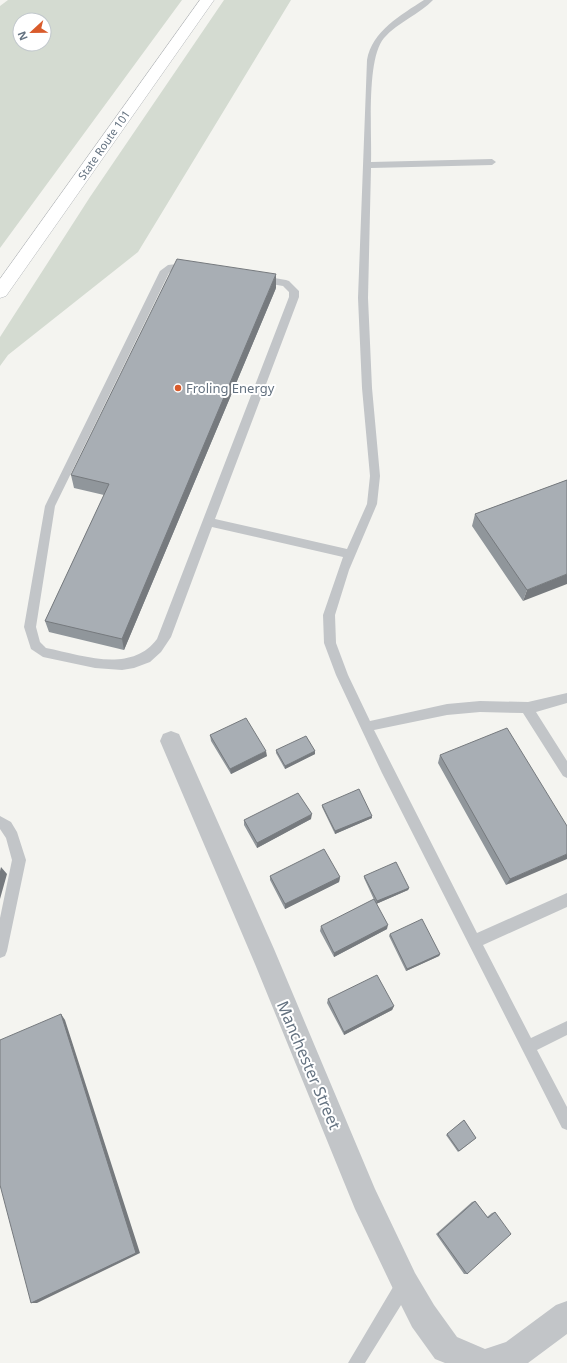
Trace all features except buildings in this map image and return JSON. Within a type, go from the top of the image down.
[{"type":"highway","name":"State Route 101","points":[[1,292],[207,0]]},
{"type":"street","name":"Manchester Street","points":[[171,740],[268,966],[365,1199],[404,1283],[423,1316],[446,1348],[481,1363]]},
{"type":"street","points":[[488,1363],[514,1355],[567,1316]]},
{"type":"lane","points":[[429,0],[407,15],[382,36],[372,52],[369,72],[363,298],[367,388],[375,476],[372,504],[343,570],[329,615],[330,643],[342,675],[366,727],[473,942],[567,1123]]},
{"type":"lane","points":[[366,165],[492,162]]},
{"type":"lane","points":[[178,266],[286,283],[294,291],[294,297],[209,522],[165,638],[155,651],[146,658],[120,664],[107,665],[43,652],[35,645],[30,628],[50,506],[165,271],[171,267],[178,266]]},
{"type":"lane","points":[[209,522],[350,554]]},
{"type":"lane","points":[[366,727],[443,709],[474,707],[526,707],[546,705],[567,698]]},
{"type":"lane","points":[[526,707],[567,772]]},
{"type":"lane","points":[[0,822],[6,826],[12,836],[20,860],[0,951]]},
{"type":"lane","points":[[473,942],[567,900]]},
{"type":"lane","points":[[527,1047],[567,1028]]},
{"type":"lane","points":[[356,1363],[404,1283]]},
{"type":"shaded area","points":[[8,0],[182,0],[0,248],[0,6]]},
{"type":"shaded area","points":[[224,0],[291,0],[138,252],[8,355],[0,366],[0,337],[90,197]]},
{"type":"place","name":"Froling Energy","points":[[178,388]]}]
